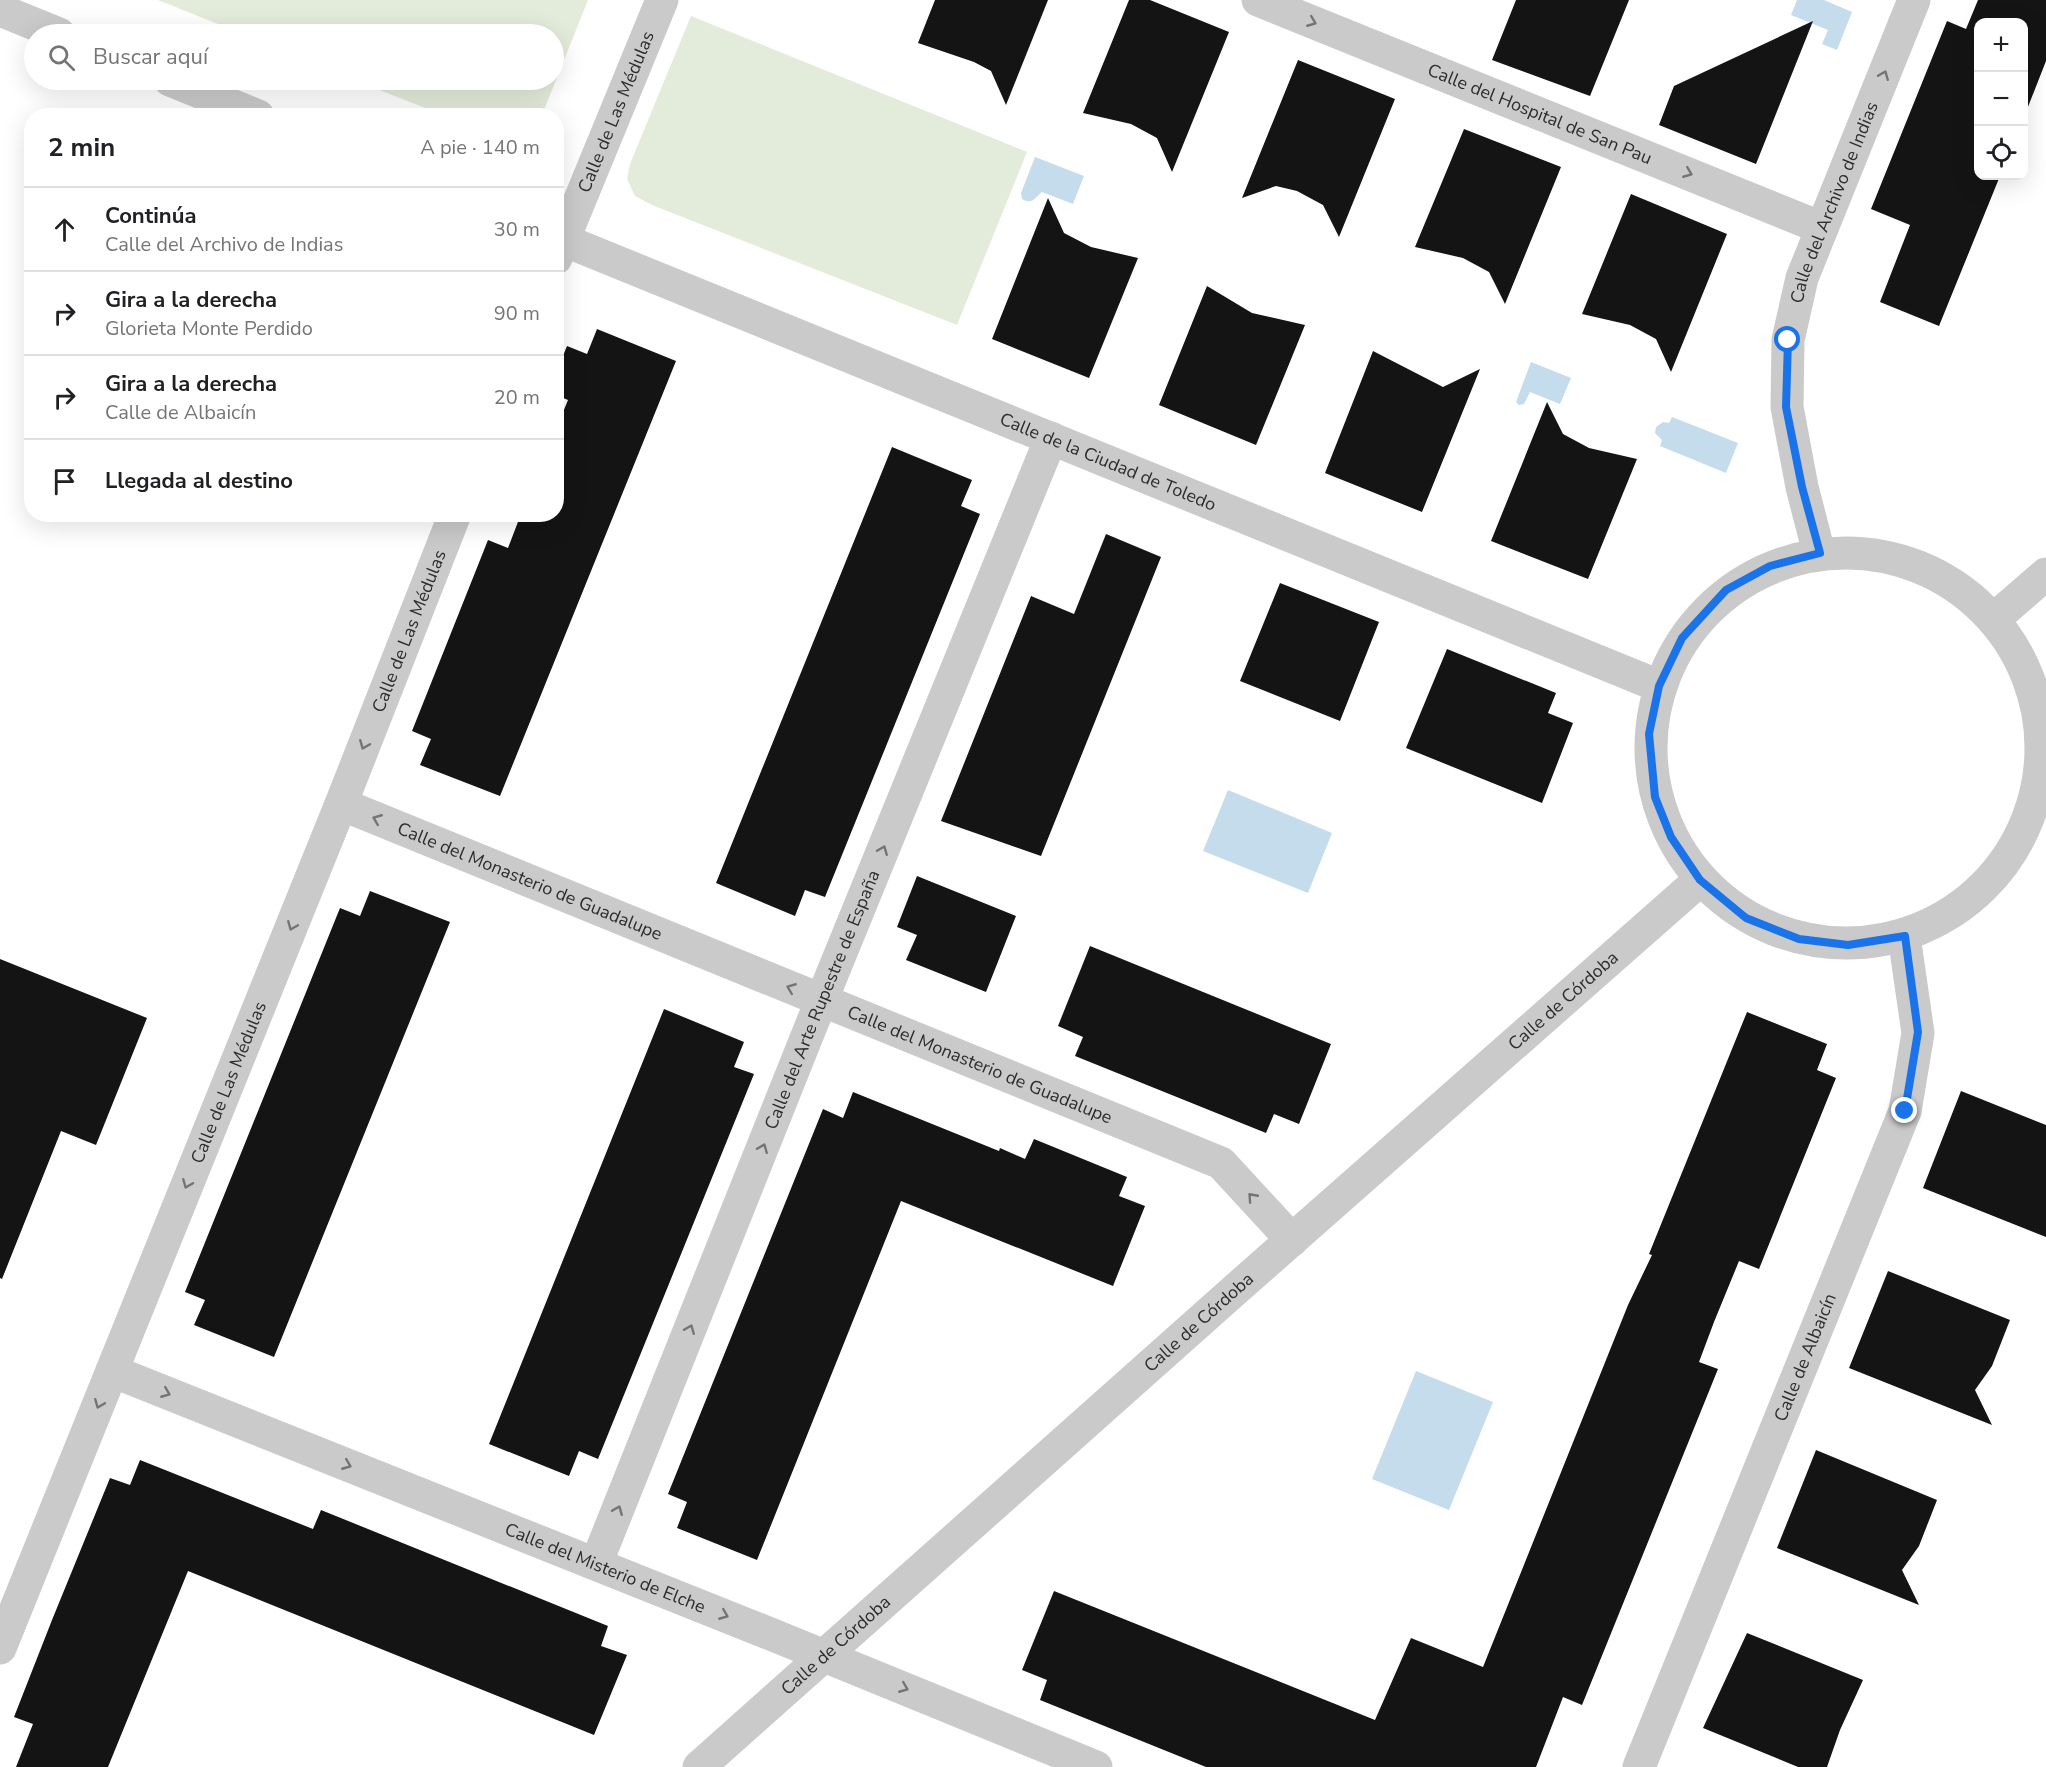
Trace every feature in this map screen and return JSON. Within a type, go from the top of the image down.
[{"type":"street","name":"Calle de Las Médulas","points":[[564,233],[662,0]]},
{"type":"street","name":"Calle del Hospital de San Pau","points":[[1258,0],[1822,228]]},
{"type":"street","name":"Calle del Archivo de Indias","points":[[1820,553],[1802,487],[1786,407],[1788,340],[1802,278],[1914,0]]},
{"type":"street","points":[[0,10],[34,24]]},
{"type":"street","points":[[194,90],[238,108]]},
{"type":"street","name":"Calle de la Ciudad de Toledo","points":[[564,247],[1051,438],[1659,686]]},
{"type":"street","name":"Calle del Arte Rupestre de España","points":[[596,1564],[1051,438]]},
{"type":"street","name":"Calle de Las Médulas","points":[[0,1648],[341,804],[452,522]]},
{"type":"street","points":[[1820,553],[1875,553],[1941,576],[1994,619],[2028,674],[2041,720],[2041,772],[2036,834],[1997,874],[1954,912],[1905,936],[1848,945],[1799,939],[1746,918],[1700,880],[1671,837],[1655,797],[1649,734],[1659,686],[1682,638],[1726,590],[1770,566],[1820,553]]},
{"type":"street","points":[[1994,619],[2046,573]]},
{"type":"street","name":"Calle del Monasterio de Guadalupe","points":[[341,804],[1221,1163],[1292,1240]]},
{"type":"street","name":"Calle de Córdoba","points":[[699,1767],[1700,880]]},
{"type":"street","name":"Calle de Albaicín","points":[[1639,1767],[1905,1111],[1918,1032],[1905,936]]},
{"type":"street","name":"Calle del Misterio de Elche","points":[[112,1371],[824,1655],[1045,1757],[1096,1767]]},
{"type":"green space","points":[[158,0],[588,0],[564,60],[564,24],[218,24]]},
{"type":"green space","points":[[691,16],[1027,152],[957,325],[652,205],[635,196],[627,179],[630,164]]},
{"type":"green space","points":[[379,90],[552,90],[545,108],[425,108]]},
{"type":"water","points":[[1797,0],[1824,0],[1852,12],[1837,50],[1822,44],[1828,30],[1791,15]]},
{"type":"water","points":[[1035,157],[1084,176],[1073,204],[1042,192],[1031,201],[1022,199],[1021,193]]},
{"type":"water","points":[[1531,362],[1571,378],[1560,404],[1530,392],[1524,404],[1519,405],[1516,402]]},
{"type":"water","points":[[1672,417],[1738,443],[1726,473],[1660,446],[1662,440],[1655,433],[1656,427],[1663,422],[1669,423]]},
{"type":"water","points":[[1228,790],[1332,833],[1308,893],[1203,851]]},
{"type":"water","points":[[1416,1371],[1493,1402],[1449,1510],[1372,1479]]},
{"type":"building","points":[[935,0],[1048,0],[1006,105],[991,71],[974,62],[918,43]]},
{"type":"building","points":[[1129,0],[1150,0],[1229,32],[1172,172],[1157,138],[1131,124],[1083,113]]},
{"type":"building","points":[[1516,0],[1629,0],[1590,96],[1492,60]]},
{"type":"building","points":[[1978,0],[2046,0],[2046,61],[2028,107],[2028,18],[1974,18],[1974,180],[1998,180],[1939,326],[1880,302],[1910,225],[1871,209],[1947,21],[1966,29]]},
{"type":"building","points":[[1813,21],[1756,164],[1659,125],[1674,86]]},
{"type":"building","points":[[1298,60],[1395,99],[1339,237],[1323,205],[1297,191],[1276,186],[1242,198]]},
{"type":"building","points":[[1464,129],[1561,167],[1505,304],[1489,272],[1463,258],[1415,247]]},
{"type":"building","points":[[1631,194],[1727,234],[1671,372],[1656,339],[1630,325],[1582,314]]},
{"type":"building","points":[[1048,198],[1064,233],[1091,247],[1138,258],[1089,378],[992,339]]},
{"type":"building","points":[[1207,286],[1252,313],[1305,325],[1256,445],[1159,405]]},
{"type":"building","points":[[597,329],[676,361],[500,796],[420,765],[431,739],[412,731],[488,540],[508,548],[518,522],[564,522],[564,410],[568,400],[564,398],[564,353],[567,346],[587,354]]},
{"type":"building","points":[[1373,351],[1443,387],[1480,369],[1422,512],[1325,473]]},
{"type":"building","points":[[1547,402],[1563,434],[1589,448],[1637,459],[1588,579],[1491,541]]},
{"type":"building","points":[[892,447],[972,480],[961,506],[980,514],[825,897],[805,890],[795,916],[716,883]]},
{"type":"building","points":[[1106,534],[1161,557],[1041,856],[941,821],[1031,596],[1074,614]]},
{"type":"building","points":[[1280,583],[1379,622],[1340,721],[1240,681]]},
{"type":"building","points":[[1447,649],[1556,693],[1548,713],[1573,723],[1542,803],[1406,748]]},
{"type":"building","points":[[917,876],[1016,916],[986,992],[906,960],[917,935],[897,927]]},
{"type":"building","points":[[370,891],[450,922],[274,1357],[194,1325],[205,1300],[185,1292],[340,908],[360,916]]},
{"type":"building","points":[[1090,946],[1331,1044],[1299,1124],[1274,1114],[1266,1133],[1075,1056],[1083,1037],[1058,1026]]},
{"type":"building","points":[[0,959],[147,1018],[96,1145],[61,1131],[2,1279],[0,1278]]},
{"type":"building","points":[[664,1009],[744,1042],[734,1067],[754,1074],[598,1459],[579,1451],[569,1476],[489,1444]]},
{"type":"building","points":[[1747,1012],[1827,1044],[1817,1070],[1836,1078],[1759,1269],[1739,1261],[1714,1322],[1699,1362],[1718,1369],[1582,1705],[1563,1697],[1536,1767],[1206,1767],[1040,1700],[1047,1680],[1022,1670],[1054,1591],[1375,1720],[1411,1638],[1483,1667],[1628,1305],[1652,1255],[1649,1254]]},
{"type":"building","points":[[1961,1091],[2046,1125],[2046,1237],[1923,1188]]},
{"type":"building","points":[[853,1092],[999,1151],[1000,1148],[1025,1159],[1034,1139],[1127,1177],[1119,1196],[1145,1206],[1113,1286],[901,1201],[757,1560],[677,1528],[687,1502],[668,1494],[823,1109],[843,1118]]},
{"type":"building","points":[[1888,1271],[2010,1320],[1992,1366],[1975,1390],[1992,1425],[1849,1368]]},
{"type":"building","points":[[1816,1450],[1937,1500],[1919,1546],[1902,1570],[1919,1605],[1777,1548]]},
{"type":"building","points":[[140,1460],[313,1529],[321,1510],[608,1626],[601,1646],[627,1655],[594,1735],[188,1571],[108,1767],[16,1767],[33,1724],[14,1717],[52,1620],[110,1478],[130,1485]]},
{"type":"building","points":[[1747,1633],[1863,1680],[1840,1730],[1827,1767],[1798,1767],[1703,1728]]},
{"type":"route","points":[[1788,340],[1786,407],[1802,487],[1820,553],[1770,566],[1726,590],[1682,638],[1659,686],[1649,734],[1655,797],[1671,837],[1700,880],[1746,918],[1799,939],[1848,945],[1905,936],[1918,1032],[1905,1111]]}]
